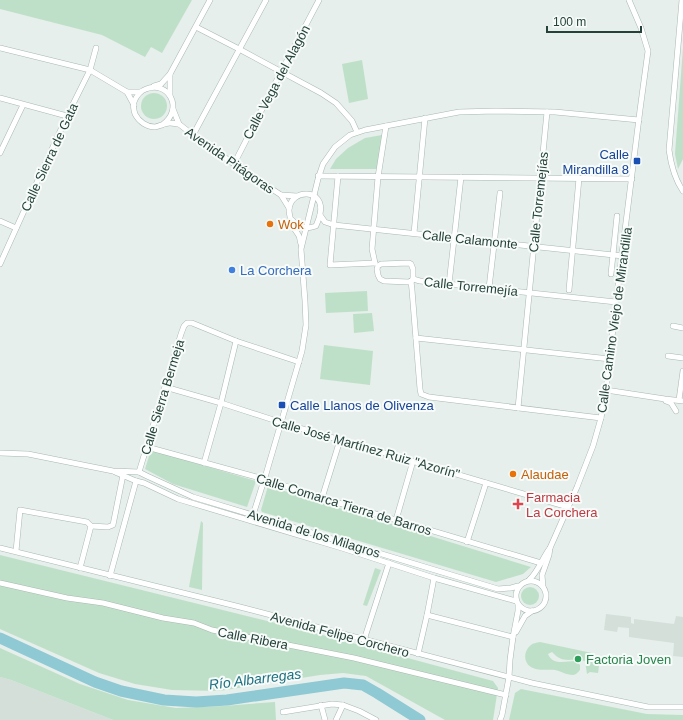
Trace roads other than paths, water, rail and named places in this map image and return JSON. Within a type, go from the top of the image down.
[{"type":"street","points":[[170,74],[170,95],[173,101],[174,109],[172,116],[162,125],[154,127],[141,123],[134,111],[135,100],[140,92],[161,84],[170,74],[210,0]]},
{"type":"street","points":[[193,135],[266,0]]},
{"type":"street","name":"Calle Vega del Alagón","points":[[234,164],[319,0]]},
{"type":"street","name":"Calle Camino Viejo de Mirandilla","points":[[543,587],[542,575],[550,548],[593,446],[601,418],[606,390],[648,51],[641,28],[629,0]]},
{"type":"street","points":[[682,0],[669,150],[670,162],[674,175],[683,191]]},
{"type":"street","points":[[196,27],[321,93],[336,104],[352,121],[357,132]]},
{"type":"street","points":[[0,48],[90,70],[127,92],[134,104]]},
{"type":"street","name":"Calle Sierra de Gata","points":[[0,264],[67,116],[90,70],[96,48]]},
{"type":"street","points":[[151,87],[161,89],[170,95]]},
{"type":"street","points":[[127,92],[140,92]]},
{"type":"street","points":[[0,98],[67,116]]},
{"type":"street","points":[[1,149],[23,104]]},
{"type":"street","name":"Avenida Pitágoras","points":[[174,109],[179,124]]},
{"type":"street","points":[[253,515],[302,350],[306,325],[301,252],[302,245],[318,176],[323,164],[335,147],[350,135],[357,132],[458,112],[555,112],[639,120]]},
{"type":"street","name":"Calle Torremejías","points":[[529,293],[547,112]]},
{"type":"street","points":[[414,233],[425,118]]},
{"type":"street","name":"Avenida Pitágoras","points":[[162,125],[169,123],[179,124],[234,164],[281,195],[289,208],[292,224],[302,245]]},
{"type":"street","points":[[338,176],[330,265],[377,264],[381,264],[409,263],[413,269],[412,280],[409,282],[380,279],[377,264],[372,249],[378,177],[386,126]]},
{"type":"street","points":[[318,176],[632,179]]},
{"type":"street","points":[[449,284],[461,177]]},
{"type":"street","points":[[569,290],[579,178]]},
{"type":"street","name":"Avenida Pitágoras","points":[[281,195],[298,196],[309,193],[314,195]]},
{"type":"street","points":[[489,288],[500,193]]},
{"type":"street","points":[[314,195],[319,200],[321,209],[316,226]]},
{"type":"street","points":[[289,208],[298,196]]},
{"type":"street","points":[[292,220],[296,225],[306,229],[324,222],[320,216]]},
{"type":"street","points":[[611,274],[617,216]]},
{"type":"street","points":[[0,221],[16,228]]},
{"type":"street","name":"Calle Calamonte","points":[[324,222],[334,225],[623,256]]},
{"type":"street","name":"Calle Torremejía","points":[[601,418],[429,397],[421,394],[412,280],[616,302]]},
{"type":"street","name":"Calle Torremejía","points":[[518,408],[529,293]]},
{"type":"street","name":"Calle Sierra Bermeja","points":[[139,472],[184,326],[188,323],[192,323],[236,341]]},
{"type":"street","points":[[673,326],[683,328]]},
{"type":"street","points":[[416,338],[610,359]]},
{"type":"street","points":[[204,463],[236,341],[299,362]]},
{"type":"street","points":[[668,356],[683,358]]},
{"type":"street","points":[[606,390],[681,400],[683,371]]},
{"type":"street","name":"Calle José Martínez Ruiz \"Azorín\"","points":[[165,387],[568,507]]},
{"type":"street","points":[[660,398],[671,403],[676,411]]},
{"type":"street","points":[[322,498],[340,440]]},
{"type":"street","name":"Calle Comarca Tierra de Barros","points":[[147,446],[264,479],[322,498],[540,563]]},
{"type":"street","name":"Avenida de los Milagros","points":[[0,453],[28,454],[113,471],[139,472],[193,497],[498,588],[511,588],[518,586]]},
{"type":"street","points":[[396,520],[413,461]]},
{"type":"street","name":"Avenida de los Milagros","points":[[113,471],[144,483],[178,499],[517,603]]},
{"type":"street","points":[[16,551],[20,510],[87,522],[91,526],[108,527],[113,525],[122,475]]},
{"type":"street","points":[[110,576],[136,481]]},
{"type":"street","points":[[467,542],[486,483]]},
{"type":"street","points":[[80,568],[91,526]]},
{"type":"street","name":"Avenida Felipe Corchero","points":[[0,548],[236,606],[509,677],[628,703],[648,706],[683,707]]},
{"type":"street","name":"Calle Camino Viejo de Mirandilla","points":[[529,580],[534,576],[544,555],[550,548]]},
{"type":"street","points":[[364,640],[389,563]]},
{"type":"street","points":[[418,654],[434,578]]},
{"type":"street","points":[[500,720],[509,677],[513,637],[518,611],[515,596],[516,591],[518,586],[529,580],[540,583],[545,592],[546,597],[544,602],[537,609],[525,616],[513,637]]},
{"type":"street","name":"Calle Ribera","points":[[0,583],[67,598],[104,604],[163,618],[194,623],[212,630],[354,658],[506,695]]},
{"type":"street","points":[[517,603],[522,608],[532,611]]},
{"type":"street","points":[[427,615],[513,637]]},
{"type":"street","points":[[283,712],[332,704],[359,711],[376,720]]},
{"type":"street","points":[[321,705],[325,720]]},
{"type":"street","points":[[336,720],[343,706]]},
{"type":"waterway","name":"Río Albarregas","points":[[0,638],[95,682],[121,691],[164,700],[196,702],[227,700],[344,683],[363,685],[420,720]]},
{"type":"place","name":"Calle Mirandilla 8","points":[[637,161]]},
{"type":"place","name":"Wok","points":[[270,224]]},
{"type":"place","name":"La Corchera","points":[[232,270]]},
{"type":"place","name":"Calle Llanos de Olivenza","points":[[282,405]]},
{"type":"place","name":"Alaudae","points":[[513,474]]},
{"type":"place","name":"Farmacia La Corchera","points":[[518,504]]},
{"type":"place","name":"Factoria Joven","points":[[578,659]]}]
